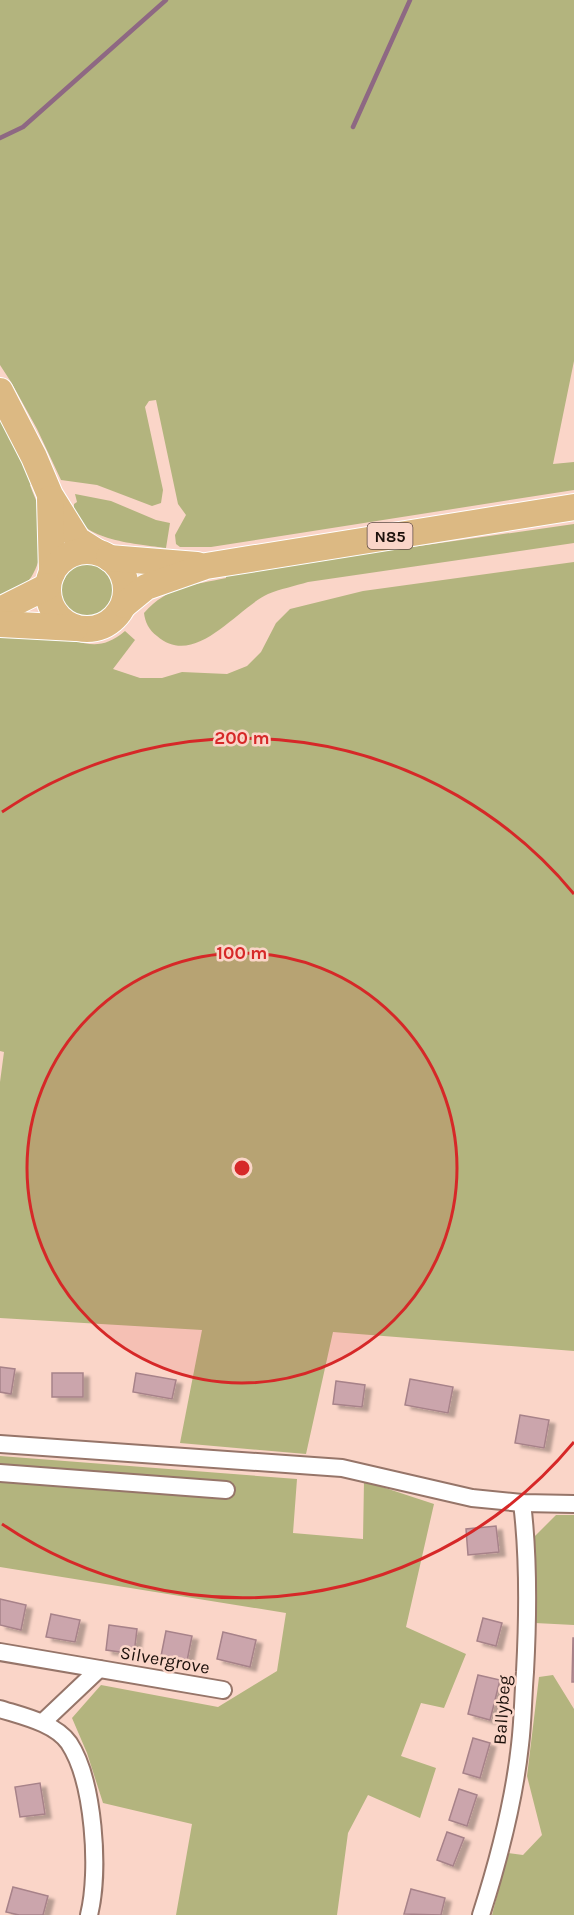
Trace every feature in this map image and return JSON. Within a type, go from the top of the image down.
[{"type":"main road","points":[[0,391],[34,457],[50,495],[78,540],[119,567],[125,579],[124,605]]},
{"type":"main road","points":[[50,495],[49,600],[54,612],[63,622],[75,628]]},
{"type":"main road","name":"N85","points":[[0,624],[86,630],[107,624],[116,617],[124,605],[146,587],[207,566],[574,507]]},
{"type":"main road","name":"N85","points":[[0,610],[50,580],[60,563],[70,555],[83,551],[207,566]]},
{"type":"street","points":[[0,1444],[342,1468],[472,1498],[522,1503],[574,1504]]},
{"type":"street","points":[[0,1473],[226,1490]]},
{"type":"street","name":"Ballybeg","points":[[481,1915],[494,1873],[520,1746],[528,1625],[522,1503]]},
{"type":"street","name":"Silvergrove","points":[[0,1652],[223,1690]]},
{"type":"street","name":"Silvergrove","points":[[43,1722],[99,1669]]},
{"type":"street","points":[[0,1709],[43,1722],[68,1742],[83,1776],[90,1812],[94,1857],[92,1904],[89,1915]]},
{"type":"green space","points":[[0,0],[574,0],[574,361],[553,464],[574,462],[574,490],[211,547],[180,547],[176,544],[175,535],[186,515],[178,504],[156,400],[149,401],[145,407],[163,490],[161,503],[152,506],[97,485],[61,480],[37,429],[0,365]]},
{"type":"green space","points":[[0,411],[34,482],[30,485],[40,512],[42,533],[40,555],[33,575],[18,590],[0,596]]},
{"type":"green space","points":[[75,494],[111,501],[156,520],[170,523],[166,548],[125,542],[95,533],[84,526],[76,516]]},
{"type":"green space","points":[[574,524],[574,543],[308,582],[277,591],[256,601],[215,633],[186,645],[171,644],[157,636],[146,623],[144,613],[162,597],[192,585],[226,578],[226,569],[321,560]]},
{"type":"green space","points":[[88,560],[105,565],[110,569],[114,574],[119,591],[114,608],[110,613],[105,617],[88,622],[71,617],[66,613],[62,608],[57,591],[62,574],[66,569],[71,565]]},
{"type":"green space","points":[[574,562],[574,1351],[333,1332],[306,1454],[180,1443],[202,1330],[0,1318],[0,1082],[4,1052],[0,1051],[0,629],[51,635],[89,644],[106,642],[125,631],[135,640],[113,669],[140,678],[162,678],[182,672],[227,674],[247,666],[261,652],[276,623],[290,609],[363,591]]},
{"type":"green space","points":[[0,1456],[297,1479],[293,1533],[363,1539],[364,1481],[434,1504],[406,1627],[466,1654],[444,1708],[421,1703],[401,1756],[436,1768],[420,1818],[368,1795],[348,1833],[337,1915],[176,1915],[192,1824],[103,1803],[87,1753],[72,1718],[101,1685],[218,1707],[277,1671],[286,1613],[0,1567]]},
{"type":"green space","points":[[556,1515],[574,1515],[574,1625],[535,1623],[535,1536]]},
{"type":"green space","points":[[553,1675],[574,1709],[574,1915],[492,1915],[508,1853],[523,1855],[542,1835],[527,1776],[539,1677]]},
{"type":"building","points":[[0,1367],[15,1369],[11,1394],[0,1392]]},
{"type":"building","points":[[52,1373],[83,1373],[83,1397],[52,1397]]},
{"type":"building","points":[[136,1373],[176,1380],[172,1399],[133,1392]]},
{"type":"building","points":[[410,1379],[453,1387],[448,1413],[405,1405]]},
{"type":"building","points":[[336,1381],[365,1385],[362,1407],[333,1404]]},
{"type":"building","points":[[520,1415],[549,1420],[544,1448],[515,1443]]},
{"type":"building","points":[[496,1526],[499,1552],[468,1555],[466,1529]]},
{"type":"building","points":[[0,1599],[26,1605],[21,1630],[0,1625]]},
{"type":"building","points":[[51,1614],[80,1620],[75,1642],[46,1637]]},
{"type":"building","points":[[483,1618],[502,1623],[496,1646],[477,1641]]},
{"type":"building","points":[[109,1625],[137,1629],[134,1654],[106,1650]]},
{"type":"building","points":[[166,1631],[192,1636],[187,1661],[161,1656]]},
{"type":"building","points":[[223,1632],[256,1640],[250,1667],[217,1659]]},
{"type":"building","points":[[573,1638],[574,1682],[572,1682]]},
{"type":"building","points":[[478,1675],[500,1680],[490,1720],[468,1714]]},
{"type":"building","points":[[473,1738],[490,1743],[480,1778],[463,1773]]},
{"type":"building","points":[[40,1783],[45,1814],[20,1817],[15,1787]]},
{"type":"building","points":[[459,1789],[477,1795],[467,1826],[449,1820]]},
{"type":"building","points":[[447,1832],[464,1838],[453,1866],[437,1860]]},
{"type":"building","points":[[13,1887],[48,1896],[43,1915],[19,1915],[6,1912]]},
{"type":"building","points":[[411,1889],[445,1898],[441,1915],[404,1914]]},
{"type":"waterway","points":[[0,138],[23,127],[166,0]]},
{"type":"waterway","points":[[353,127],[410,0]]}]
